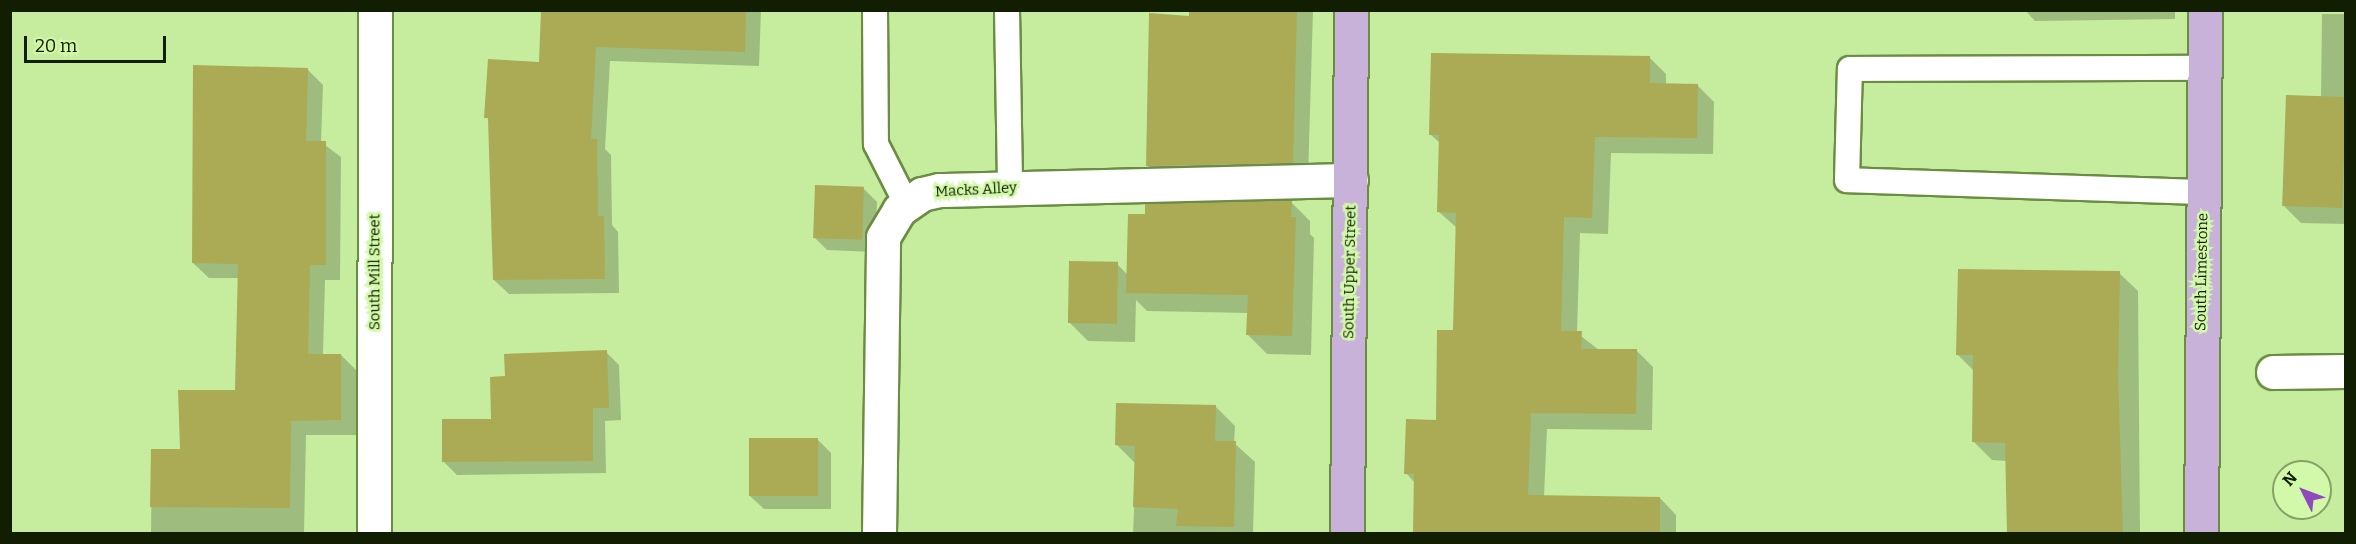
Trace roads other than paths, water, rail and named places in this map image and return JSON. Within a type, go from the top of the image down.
[{"type":"main road","name":"South Upper Street","points":[[1347,534],[1351,10]]},
{"type":"main road","name":"South Limestone","points":[[2201,534],[2205,10]]},
{"type":"street","name":"South Mill Street","points":[[374,534],[375,10]]},
{"type":"street","name":"Macks Alley","points":[[879,534],[883,237],[888,224],[907,205],[922,194],[940,190],[1351,180]]},
{"type":"street","points":[[2273,372],[2346,371]]},
{"type":"lane","points":[[875,10],[876,144],[907,205]]},
{"type":"lane","points":[[1007,10],[1010,188]]},
{"type":"lane","points":[[2203,192],[1846,180],[1850,69],[2205,68]]}]
